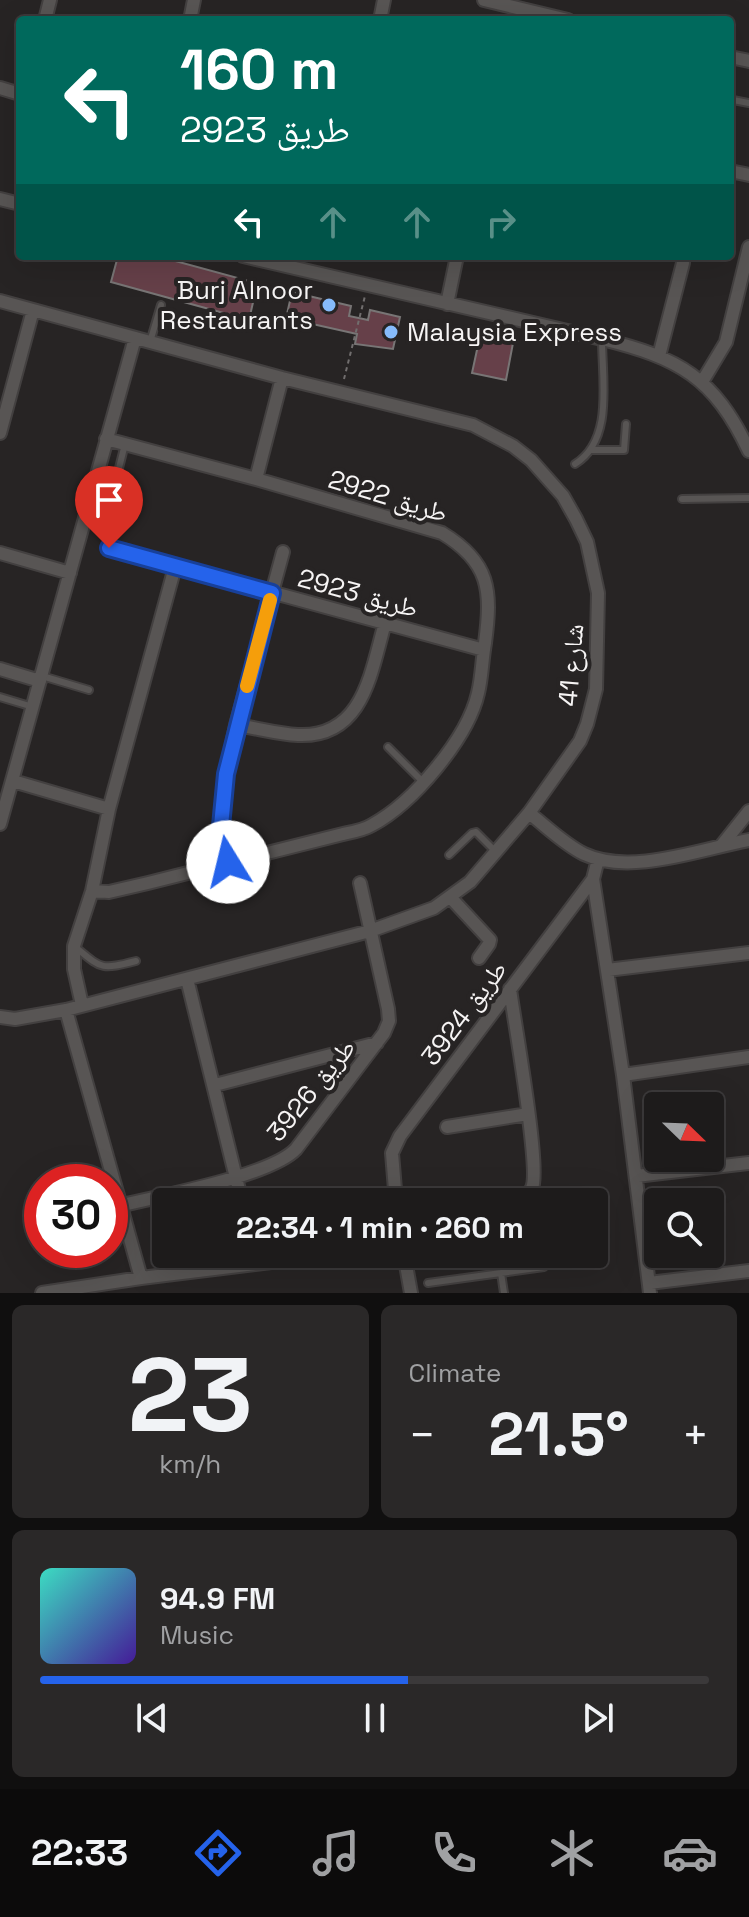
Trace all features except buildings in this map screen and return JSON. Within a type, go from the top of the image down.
[{"type":"street","points":[[484,0],[551,16]]},
{"type":"street","points":[[702,382],[726,342],[745,284],[749,247]]},
{"type":"street","points":[[260,260],[602,339],[659,356],[702,382],[729,414],[749,451]]},
{"type":"street","points":[[447,304],[456,260]]},
{"type":"street","points":[[659,356],[683,260]]},
{"type":"street","name":"شارع 41","points":[[0,301],[282,378],[451,418],[494,435],[513,446],[547,476],[576,519],[587,542],[598,593],[596,689],[580,741],[529,813],[470,882],[451,898],[423,912],[370,931],[66,1010],[15,1019],[0,1017]]},
{"type":"street","points":[[0,433],[33,310]]},
{"type":"street","points":[[0,824],[135,338]]},
{"type":"street","points":[[256,479],[282,378]]},
{"type":"street","name":"طريق 2922","points":[[92,891],[109,892],[370,827],[388,815],[423,782],[470,717],[478,693],[487,624],[484,576],[476,559],[465,547],[442,533],[106,439]]},
{"type":"street","name":"طريق 2923","points":[[109,548],[484,650]]},
{"type":"street","points":[[228,862],[221,826],[222,801],[236,725],[283,552]]},
{"type":"street","points":[[0,553],[70,573]]},
{"type":"street","points":[[82,1005],[74,969],[74,946],[92,891],[109,809],[175,567]]},
{"type":"street","points":[[236,725],[299,735],[319,734],[336,728],[353,712],[365,693],[385,623]]},
{"type":"street","points":[[0,669],[41,678]]},
{"type":"street","points":[[13,781],[109,809]]},
{"type":"street","points":[[722,845],[749,811]]},
{"type":"street","points":[[529,813],[579,851],[598,859],[648,861],[749,840]]},
{"type":"street","name":"طريق 3924","points":[[394,1188],[391,1161],[394,1145],[593,879],[598,859]]},
{"type":"street","points":[[593,879],[623,1075],[650,1288],[749,1271]]},
{"type":"street","name":"طريق 3926","points":[[128,1204],[274,1166],[292,1154],[377,1043],[387,1028],[389,1015],[360,883]]},
{"type":"street","points":[[451,898],[490,940],[479,958]]},
{"type":"street","points":[[607,970],[749,953]]},
{"type":"street","points":[[187,979],[239,1188]]},
{"type":"street","points":[[510,989],[528,1114],[534,1185],[531,1188]]},
{"type":"street","points":[[66,1010],[108,1164]]},
{"type":"street","points":[[215,1085],[377,1043]]},
{"type":"street","points":[[623,1075],[749,1057]]},
{"type":"street","points":[[447,1127],[528,1114]]},
{"type":"street","points":[[636,1176],[749,1163]]},
{"type":"street","points":[[128,1235],[141,1278]]},
{"type":"street","points":[[42,1293],[125,1287],[141,1278],[223,1268]]},
{"type":"street","points":[[407,1268],[411,1293]]},
{"type":"lane","points":[[150,342],[161,305]]},
{"type":"lane","points":[[575,464],[592,450],[602,428],[602,339]]},
{"type":"lane","points":[[592,450],[624,450],[626,424]]},
{"type":"lane","points":[[114,488],[125,444]]},
{"type":"lane","points":[[682,499],[749,498]]},
{"type":"lane","points":[[41,678],[89,690]]},
{"type":"lane","points":[[0,697],[33,707]]},
{"type":"lane","points":[[388,747],[423,782]]},
{"type":"lane","points":[[449,855],[476,832],[496,852]]},
{"type":"lane","points":[[74,946],[98,966],[111,967],[136,961]]},
{"type":"lane","points":[[428,1283],[537,1268]]},
{"type":"lane","points":[[501,1273],[504,1293]]},
{"type":"path","points":[[341,392],[367,285]]},
{"type":"slow traffic","points":[[247,686],[270,600]]},
{"type":"place","name":"Burj Alnoor Restaurants","points":[[329,305]]},
{"type":"place","name":"Malaysia Express","points":[[391,332]]},
{"type":"route","points":[[109,548],[272,593],[226,774],[221,826],[228,862]]}]
